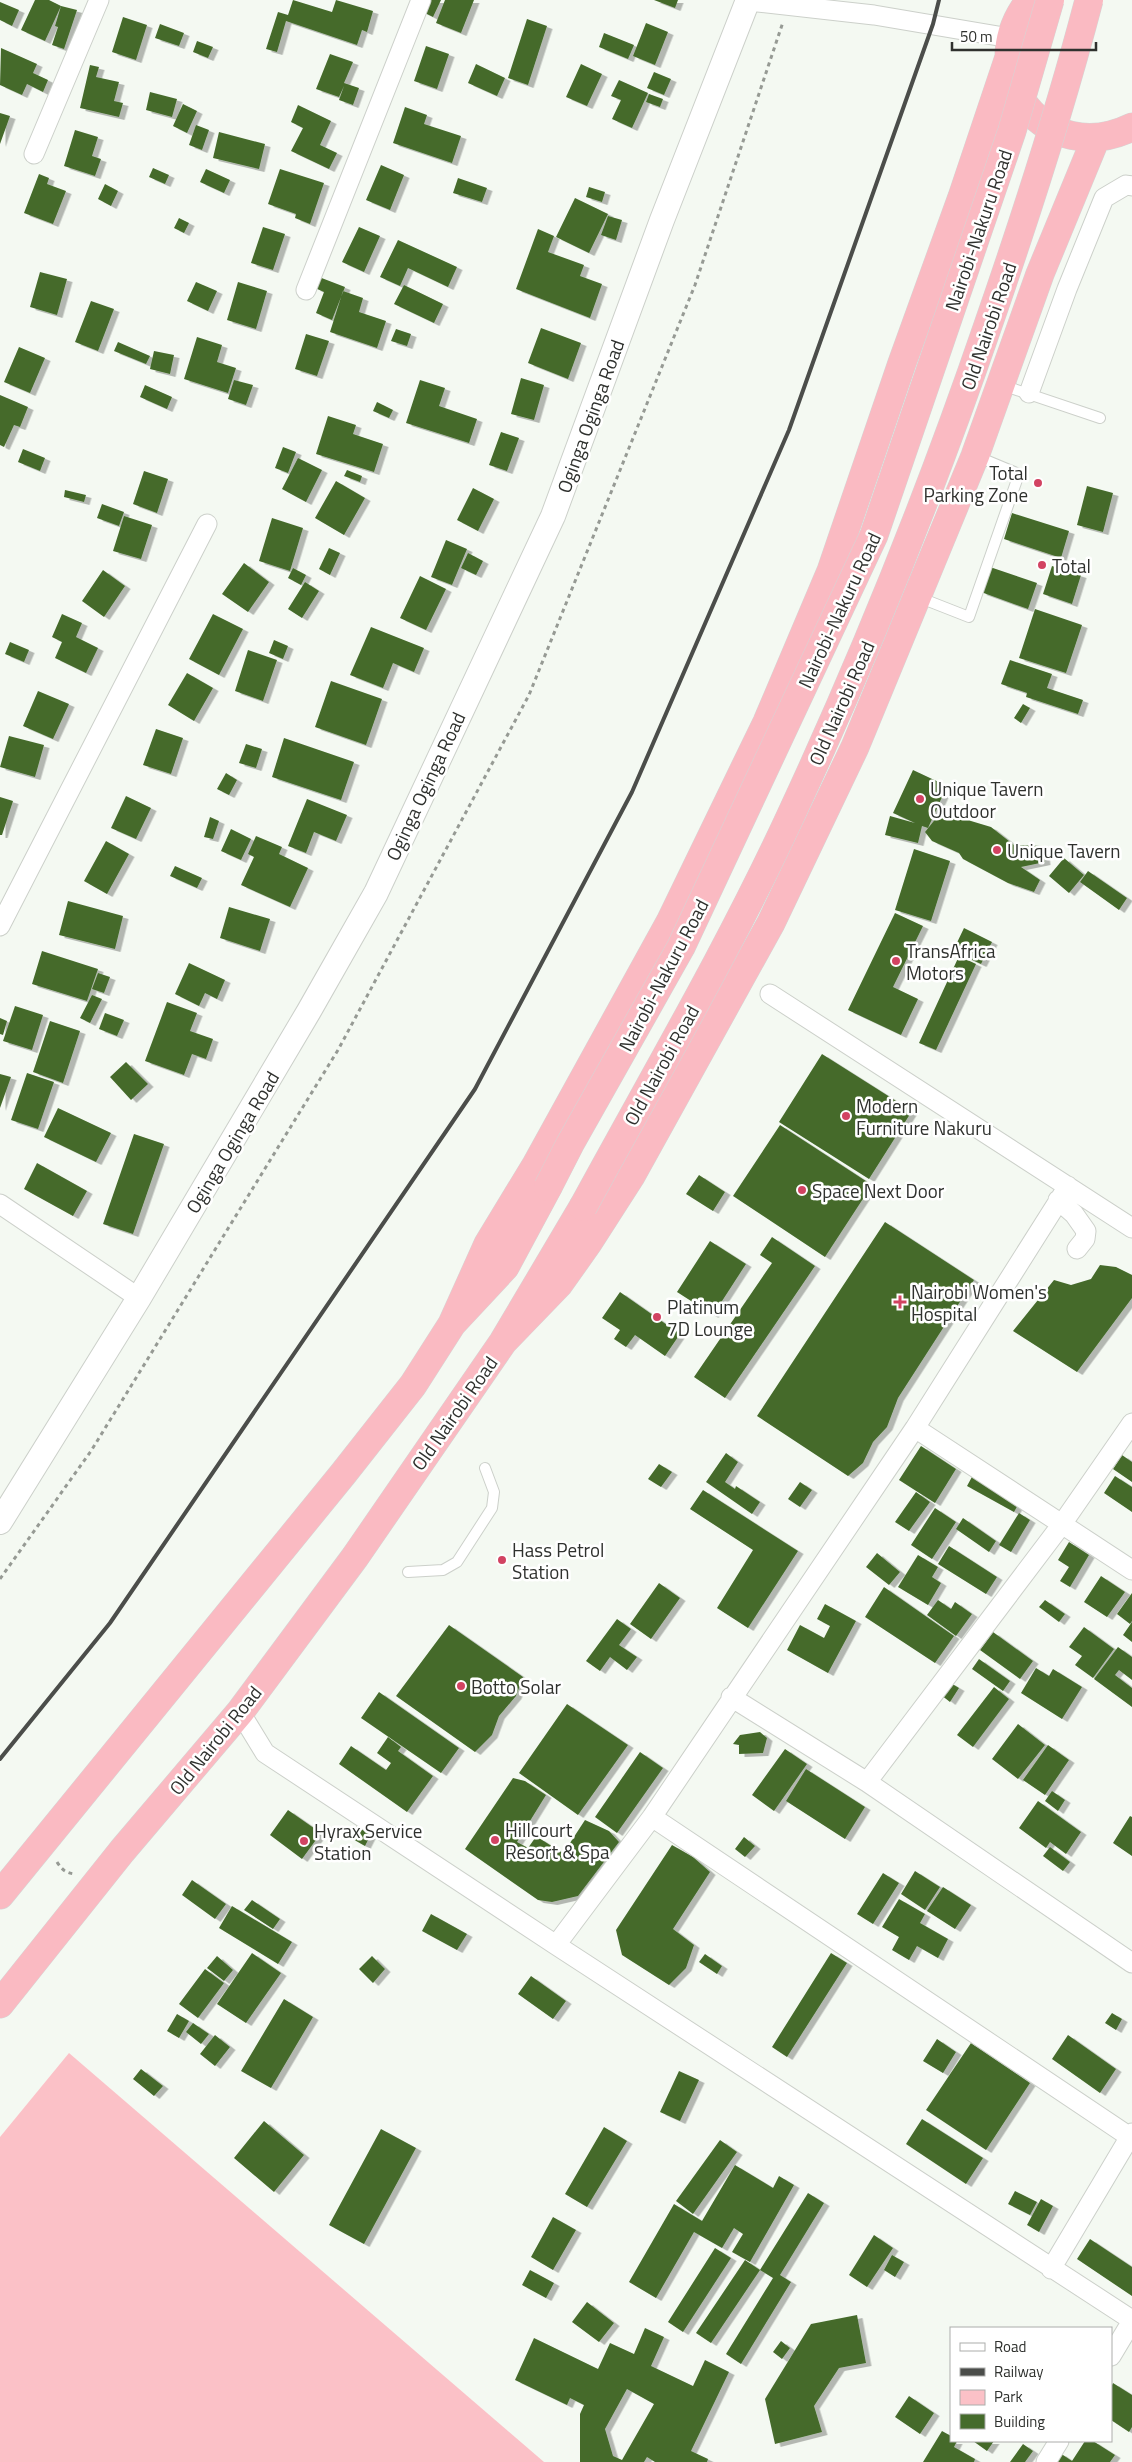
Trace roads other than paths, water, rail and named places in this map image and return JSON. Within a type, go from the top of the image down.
[{"type":"highway","points":[[0,1895],[343,1474],[413,1385],[452,1324],[488,1244],[536,1165],[670,922],[767,722],[831,571],[902,362],[962,197],[1017,18],[1029,0]]},
{"type":"highway","name":"Nairobi-Nakuru Road","points":[[452,1324],[505,1267],[570,1144],[681,947],[874,536],[1009,140],[1050,0]]},
{"type":"highway","name":"Old Nairobi Road","points":[[0,2004],[122,1851],[240,1712],[355,1556],[503,1342],[583,1208],[712,974],[790,818],[871,634],[951,433],[1027,214],[1064,95],[1089,0]]},
{"type":"highway","points":[[1009,49],[1012,82],[1021,101],[1035,118],[1054,130],[1067,135],[1096,138],[1115,134],[1132,127]]},
{"type":"highway","points":[[503,1342],[559,1284],[588,1243],[631,1176],[761,941],[855,747],[916,596],[976,456],[1040,274],[1096,138]]},
{"type":"street","points":[[34,154],[98,0]]},
{"type":"street","points":[[306,290],[421,0]]},
{"type":"street","points":[[748,0],[874,15],[1009,49]]},
{"type":"street","name":"Oginga Oginga Road","points":[[0,1522],[139,1298],[310,1011],[376,893],[553,516],[662,220],[748,0]]},
{"type":"street","points":[[1029,393],[1067,288],[1104,198],[1126,185],[1132,186]]},
{"type":"street","points":[[0,926],[207,524]]},
{"type":"street","points":[[770,994],[1063,1193],[1132,1228]]},
{"type":"street","points":[[1063,1193],[1086,1231],[1085,1239],[1077,1250]]},
{"type":"street","points":[[556,1945],[652,1817],[731,1697],[915,1428],[1063,1193]]},
{"type":"street","points":[[0,1204],[139,1298]]},
{"type":"street","points":[[867,1782],[1062,1524],[1132,1423]]},
{"type":"street","points":[[915,1428],[1132,1570]]},
{"type":"street","points":[[731,1697],[867,1782],[1132,1963]]},
{"type":"street","points":[[240,1712],[265,1753],[1132,2321],[1112,2354]]},
{"type":"street","points":[[652,1817],[1131,2135],[1051,2269]]},
{"type":"street","points":[[1046,2462],[1058,2442]]},
{"type":"lane","points":[[1001,384],[1100,418]]},
{"type":"lane","points":[[916,596],[969,617],[1019,474],[976,456]]},
{"type":"lane","points":[[408,1572],[443,1570],[457,1562],[492,1508],[494,1492],[485,1468]]},
{"type":"railway","points":[[0,1759],[110,1623],[475,1089],[632,792],[789,430],[933,24],[939,0]]},
{"type":"place","name":"Total Parking Zone","points":[[1038,483]]},
{"type":"place","name":"Total","points":[[1042,565]]},
{"type":"place","name":"Unique Tavern Outdoor","points":[[920,799]]},
{"type":"place","name":"Unique Tavern","points":[[997,850]]},
{"type":"place","name":"TransAfrica Motors","points":[[896,961]]},
{"type":"place","name":"Modern Furniture Nakuru","points":[[846,1116]]},
{"type":"place","name":"Space Next Door","points":[[802,1190]]},
{"type":"place","name":"Nairobi Women's Hospital","points":[[900,1302]]},
{"type":"place","name":"Platinum 7D Lounge","points":[[657,1317]]},
{"type":"place","name":"Hass Petrol Station","points":[[502,1560]]},
{"type":"place","name":"Botto Solar","points":[[461,1686]]},
{"type":"place","name":"Hillcourt Resort & Spa","points":[[495,1840]]},
{"type":"place","name":"Hyrax Service Station","points":[[304,1841]]}]
